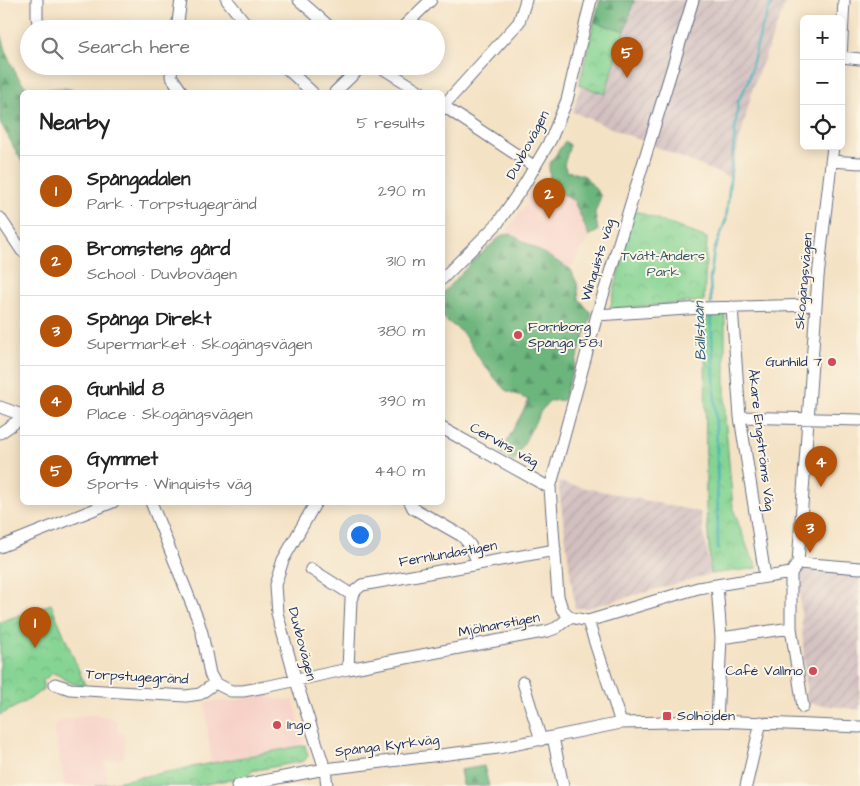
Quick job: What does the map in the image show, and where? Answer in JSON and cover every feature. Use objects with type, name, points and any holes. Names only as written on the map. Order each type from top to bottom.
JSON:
[{"type":"street","points":[[37,0],[37,20]]},
{"type":"street","points":[[178,20],[181,0]]},
{"type":"street","points":[[227,0],[243,20]]},
{"type":"street","points":[[299,0],[322,20]]},
{"type":"street","points":[[410,20],[431,0]]},
{"type":"street","points":[[445,104],[519,22],[526,0]]},
{"type":"street","name":"Duvbovägen","points":[[445,276],[497,224],[535,167],[551,139],[567,100],[591,0]]},
{"type":"street","name":"Winquists väg","points":[[570,617],[562,609],[558,596],[550,488],[597,315],[693,0]]},
{"type":"street","points":[[843,15],[844,0]]},
{"type":"street","points":[[845,57],[860,59]]},
{"type":"street","points":[[171,75],[181,90]]},
{"type":"street","points":[[294,75],[310,90]]},
{"type":"street","points":[[337,90],[353,75]]},
{"type":"street","points":[[394,75],[419,90]]},
{"type":"street","points":[[445,107],[535,167]]},
{"type":"street","name":"Skogängsvägen","points":[[791,573],[798,562],[816,304],[833,150]]},
{"type":"street","points":[[832,161],[860,163]]},
{"type":"street","points":[[0,218],[19,237]]},
{"type":"street","points":[[597,315],[702,308],[816,304]]},
{"type":"street","name":"Åkare Engströms Väg","points":[[732,307],[740,417],[766,576]]},
{"type":"street","points":[[0,407],[20,416]]},
{"type":"street","points":[[740,417],[860,420]]},
{"type":"street","points":[[0,433],[20,418]]},
{"type":"street","name":"Cervins väg","points":[[445,430],[550,488]]},
{"type":"street","points":[[0,547],[105,505]]},
{"type":"street","points":[[152,505],[198,620],[210,674],[215,683]]},
{"type":"street","name":"Duvbovägen","points":[[314,505],[283,560],[275,585],[277,613],[296,681],[325,769],[327,786]]},
{"type":"street","points":[[412,505],[413,508],[462,536],[470,545],[478,563]]},
{"type":"street","name":"Fernlundastigen","points":[[352,595],[362,585],[554,550]]},
{"type":"street","points":[[798,562],[860,568]]},
{"type":"street","points":[[311,569],[352,595],[349,617],[348,669]]},
{"type":"street","points":[[570,617],[588,621],[698,588],[791,573],[791,628],[803,707]]},
{"type":"street","points":[[717,721],[721,638],[718,585]]},
{"type":"street","name":"Mjölnarstigen","points":[[215,683],[231,691],[243,691],[548,631],[556,628],[570,617]]},
{"type":"street","points":[[588,621],[621,723]]},
{"type":"street","points":[[721,638],[791,628]]},
{"type":"street","points":[[523,682],[541,740]]},
{"type":"street","name":"Torpstugegränd","points":[[54,684],[70,689],[186,696],[200,694],[215,683]]},
{"type":"street","name":"Spånga Kyrkväg","points":[[238,786],[325,769],[498,748],[621,723],[717,721],[860,727]]},
{"type":"street","points":[[746,786],[761,722]]},
{"type":"street","points":[[553,737],[563,786]]},
{"type":"shaded area","points":[[604,0],[787,0],[754,84],[730,178],[573,112]]},
{"type":"shaded area","points":[[539,180],[574,201],[589,236],[570,269],[511,234],[508,229],[528,202],[526,199]]},
{"type":"shaded area","points":[[558,482],[700,512],[711,574],[588,608],[575,608]]},
{"type":"shaded area","points":[[798,568],[860,572],[860,710],[807,703]]},
{"type":"shaded area","points":[[261,695],[275,699],[294,700],[304,740],[297,747],[211,764],[205,702],[232,701]]},
{"type":"shaded area","points":[[94,715],[118,721],[119,733],[125,734],[124,758],[105,762],[107,784],[65,786],[54,729],[55,725],[72,718]]},
{"type":"green space","points":[[600,0],[634,0],[625,31],[594,22]]},
{"type":"green space","points":[[594,22],[625,31],[605,94],[579,85]]},
{"type":"green space","points":[[0,29],[15,72],[30,90],[20,90],[20,158],[0,122]]},
{"type":"green space","points":[[66,88],[72,90],[43,90],[49,89]]},
{"type":"green space","points":[[565,141],[570,145],[564,165],[567,171],[585,176],[601,196],[595,213],[598,231],[589,236],[574,201],[550,187],[549,165]]},
{"type":"green space","name":"Tvätt-Anders Park","points":[[633,210],[707,238],[704,301],[610,309]]},
{"type":"green space","points":[[511,234],[570,269],[577,283],[579,299],[592,314],[563,400],[550,401],[541,411],[514,462],[500,454],[529,400],[505,390],[483,364],[462,332],[445,319],[445,291],[472,262],[502,235]]},
{"type":"green space","points":[[725,314],[725,417],[733,508],[749,552],[758,568],[711,574],[706,508],[705,317]]},
{"type":"green space","points":[[51,604],[85,685],[72,683],[53,673],[43,680],[43,689],[30,699],[0,715],[0,622]]},
{"type":"green space","points":[[305,745],[308,756],[304,761],[251,771],[251,773],[243,777],[196,786],[95,786]]},
{"type":"green space","points":[[484,766],[489,786],[463,786],[460,770]]},
{"type":"waterway","name":"Bällstaån","points":[[711,304],[710,279],[714,251],[726,220],[738,101],[748,82],[761,30],[773,0]]},
{"type":"waterway","name":"Bällstaån","points":[[711,312],[717,449],[718,550]]},
{"type":"place","name":"Gymmet","points":[[627,78]]},
{"type":"place","name":"Bromstens gård","points":[[549,219]]},
{"type":"place","name":"Fornborg Spånga 58:1","points":[[518,335]]},
{"type":"place","name":"Gunhild 7","points":[[832,362]]},
{"type":"place","name":"Gunhild 8","points":[[821,487]]},
{"type":"place","name":"Spånga Direkt","points":[[810,553]]},
{"type":"place","name":"Spångadalen","points":[[35,648]]},
{"type":"place","name":"Café Vallmo","points":[[813,671]]},
{"type":"place","name":"Solhöjden","points":[[667,716]]},
{"type":"place","name":"Ingo","points":[[277,725]]}]
